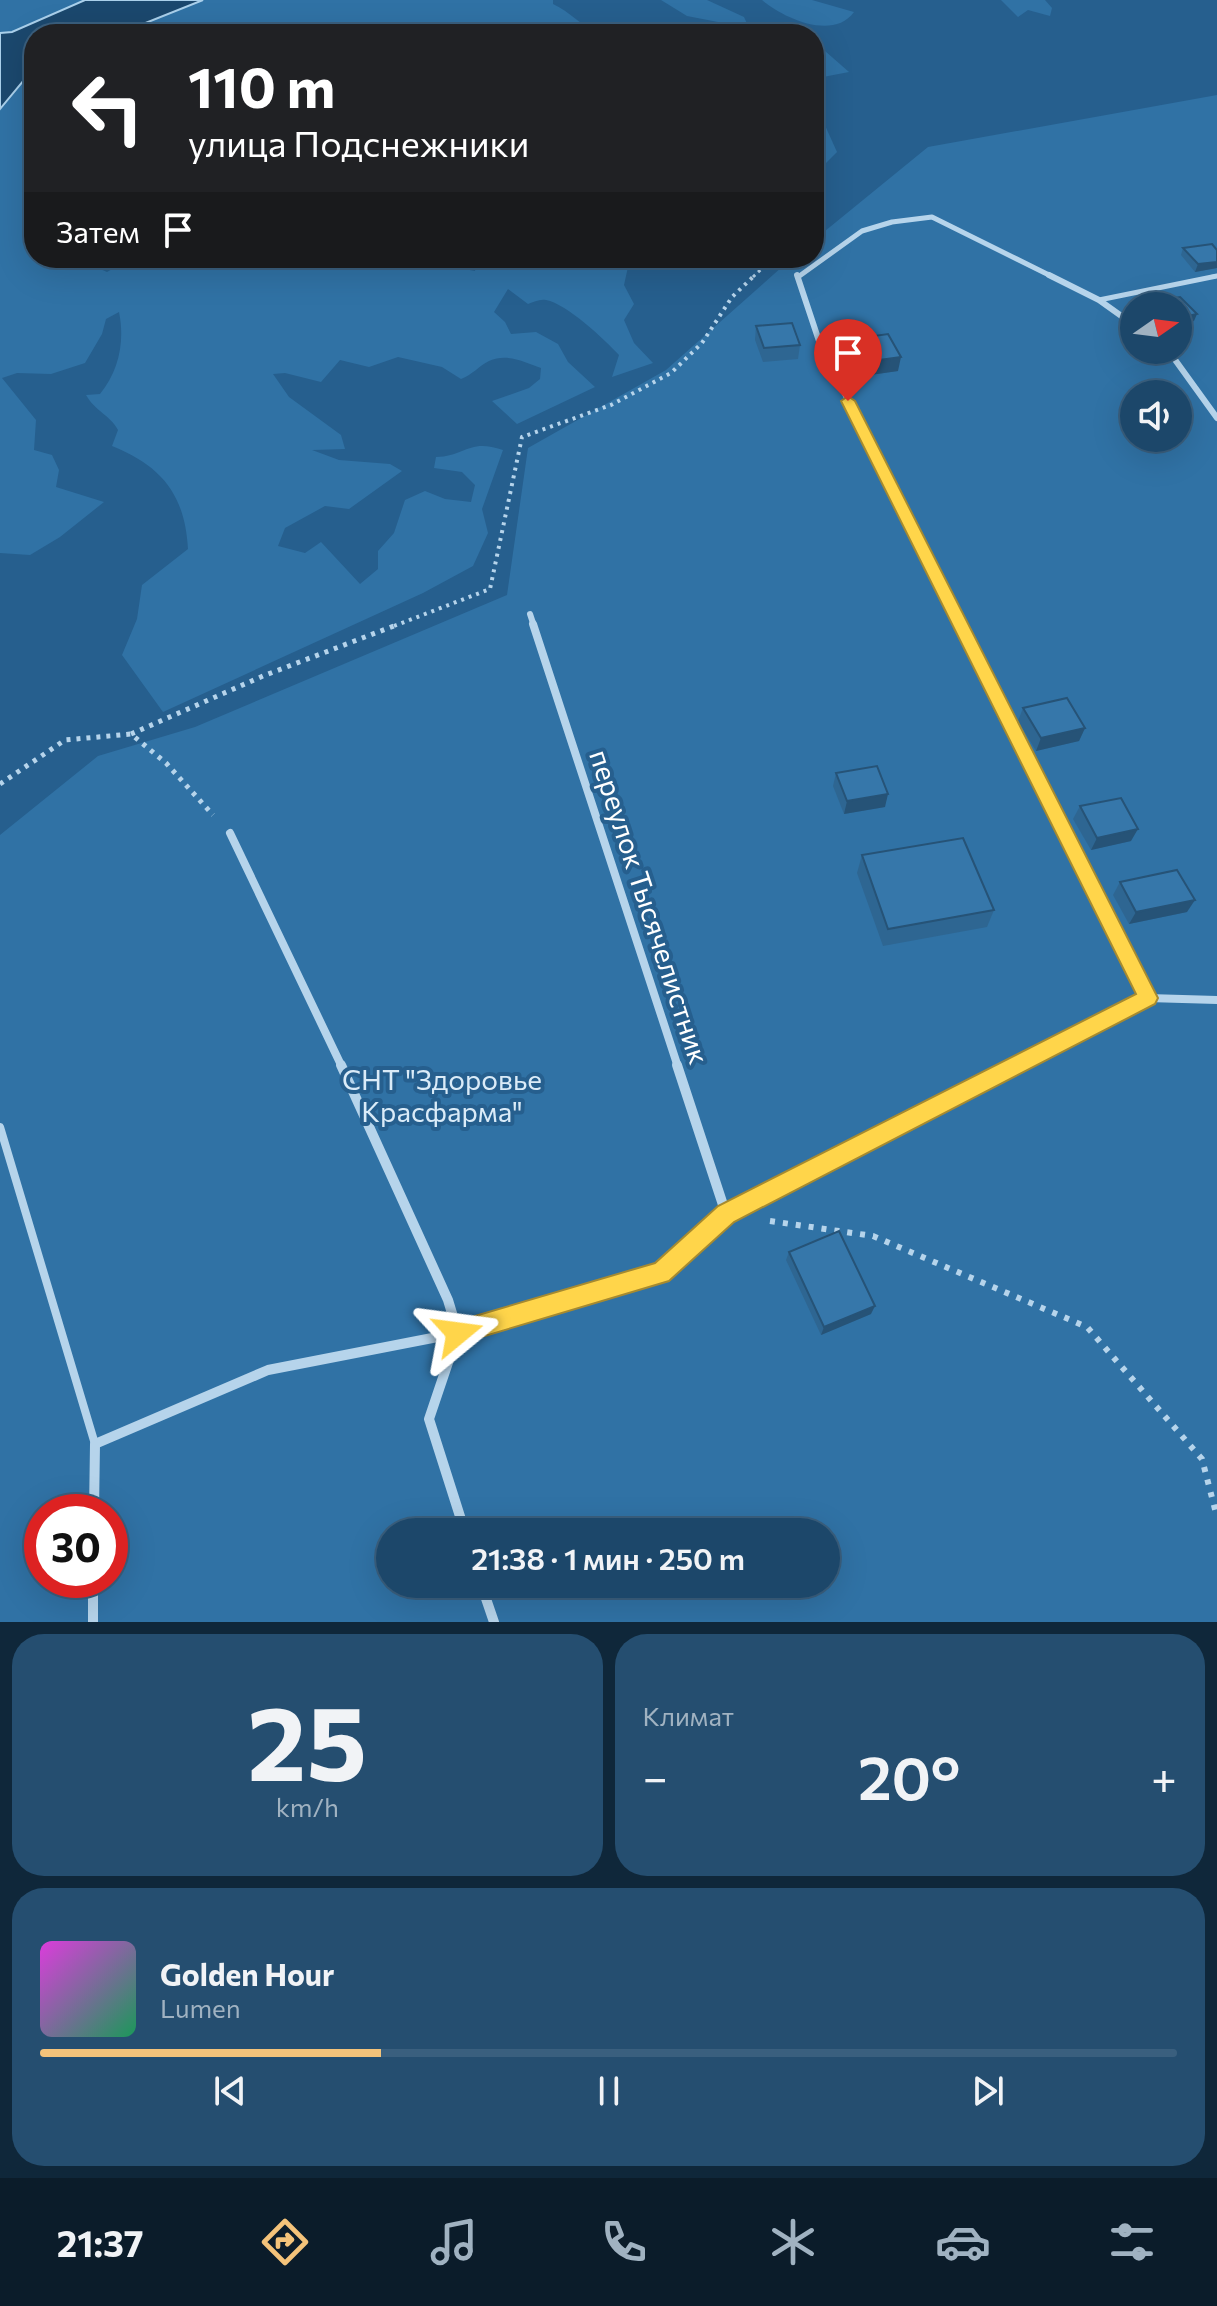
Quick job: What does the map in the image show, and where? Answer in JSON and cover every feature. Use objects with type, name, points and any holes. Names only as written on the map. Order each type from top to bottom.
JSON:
[{"type":"street","points":[[824,257],[862,231],[892,222],[932,217],[1099,300],[1120,315]]},
{"type":"street","points":[[807,268],[797,275],[820,344],[1148,998]]},
{"type":"street","points":[[1178,364],[1217,418]]},
{"type":"street","name":"переулок Тысячелистник","points":[[530,614],[726,1214]]},
{"type":"street","points":[[230,833],[358,1101],[448,1300],[458,1333],[429,1419],[461,1518]]},
{"type":"street","points":[[94,1494],[95,1444],[268,1370],[458,1333],[661,1273],[726,1214],[1148,998],[1217,1000]]},
{"type":"street","points":[[93,1598],[93,1622]]},
{"type":"street","points":[[486,1598],[494,1622]]},
{"type":"lane","points":[[1099,300],[1217,276]]},
{"type":"lane","points":[[0,1127],[95,1444]]},
{"type":"path","points":[[0,784],[65,740],[131,734],[263,676],[490,589],[522,437],[611,405],[671,373],[702,343],[732,297],[762,268]]},
{"type":"path","points":[[131,734],[166,763],[230,833]]},
{"type":"path","points":[[726,1214],[873,1236],[1087,1327],[1202,1459],[1217,1517]]},
{"type":"green space","points":[[0,0],[85,0],[24,24],[12,32],[0,33]]},
{"type":"green space","points":[[203,0],[553,0],[553,4],[582,24],[143,24]]},
{"type":"green space","points":[[661,0],[707,0],[744,17],[747,24],[728,24],[687,16]]},
{"type":"green space","points":[[762,0],[812,0],[854,12],[845,21],[824,26],[808,24]]},
{"type":"green space","points":[[1001,0],[1045,0],[1052,8],[1050,16],[1028,10],[1018,17]]},
{"type":"green space","points":[[824,51],[825,51],[849,72],[824,77]]},
{"type":"green space","points":[[24,80],[24,268],[98,268],[107,272],[114,268],[459,268],[475,271],[475,268],[628,268],[624,285],[634,304],[624,320],[634,343],[653,363],[612,377],[619,355],[585,323],[555,303],[543,300],[528,304],[508,289],[494,312],[505,322],[511,334],[536,332],[558,344],[568,362],[595,387],[517,424],[492,401],[529,388],[540,379],[541,368],[515,359],[489,361],[461,379],[442,367],[398,357],[369,367],[340,360],[321,382],[285,373],[273,374],[289,397],[341,435],[345,449],[312,450],[339,460],[390,464],[402,471],[349,509],[325,506],[285,528],[278,546],[305,553],[321,542],[360,584],[378,569],[378,551],[394,533],[405,500],[425,491],[445,499],[471,502],[475,485],[462,472],[434,468],[436,457],[482,446],[503,450],[482,509],[488,533],[473,566],[423,593],[163,712],[122,655],[137,619],[142,585],[188,549],[186,530],[176,498],[168,485],[145,463],[112,446],[118,430],[86,395],[100,394],[116,366],[121,345],[119,312],[106,319],[102,334],[85,363],[51,374],[17,373],[2,378],[36,420],[34,450],[52,455],[59,470],[56,487],[104,502],[60,537],[30,555],[0,553],[0,109]]},
{"type":"green space","name":"СНТ \"Здоровье Красфарма\"","points":[[1217,95],[1217,1622],[0,1622],[0,835],[98,756],[195,727],[507,595],[528,448],[666,370],[781,268],[824,268],[824,232],[928,147]]},
{"type":"green space","points":[[824,123],[837,152],[824,165]]},
{"type":"shaded area","points":[[85,0],[203,0],[143,24],[30,24]]},
{"type":"shaded area","points":[[24,27],[24,80],[0,109],[0,33]]},
{"type":"building","points":[[1212,244],[1217,250],[1217,262],[1198,264],[1183,248]]},
{"type":"building","points":[[792,323],[800,345],[764,348],[756,326]]},
{"type":"building","points":[[888,334],[901,357],[865,362],[853,339]]},
{"type":"building","points":[[1067,698],[1085,728],[1041,738],[1023,708]]},
{"type":"building","points":[[877,766],[888,794],[847,801],[836,773]]},
{"type":"building","points":[[1121,798],[1138,829],[1097,838],[1080,806]]},
{"type":"building","points":[[963,838],[994,910],[888,929],[862,855]]},
{"type":"building","points":[[1177,870],[1195,900],[1136,912],[1120,882]]},
{"type":"building","points":[[839,1231],[875,1306],[824,1327],[789,1252]]},
{"type":"route","points":[[458,1333],[661,1273],[726,1214],[1148,998],[848,401]]}]
